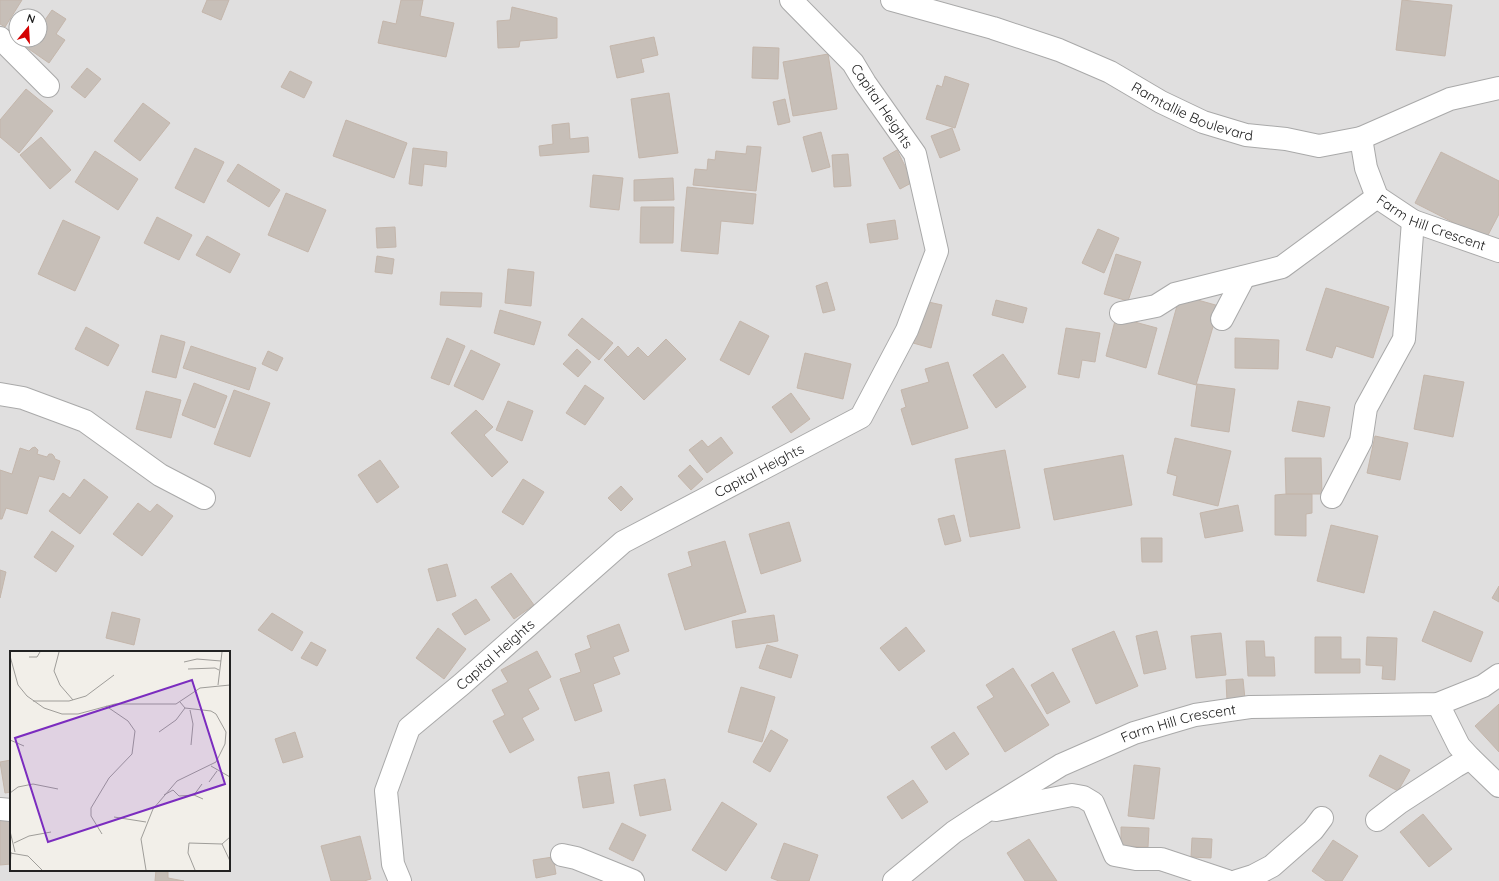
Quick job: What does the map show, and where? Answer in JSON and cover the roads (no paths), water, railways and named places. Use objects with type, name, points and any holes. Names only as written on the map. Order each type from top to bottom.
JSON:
[{"type":"street","name":"Capital Heights","points":[[400,881],[393,864],[386,791],[409,728],[462,684],[623,542],[861,417],[907,330],[937,251],[915,154],[865,83],[853,62],[791,0]]},
{"type":"street","name":"Ramtallie Boulevard","points":[[892,0],[993,28],[1059,50],[1110,72],[1161,102],[1203,122],[1246,135],[1319,146],[1360,138],[1450,99],[1499,88]]},
{"type":"street","points":[[0,38],[48,86]]},
{"type":"street","name":"Farm Hill Crescent","points":[[1360,138],[1366,168],[1377,197],[1413,220],[1499,251]]},
{"type":"street","points":[[1121,313],[1156,306],[1174,294],[1282,267],[1377,197]]},
{"type":"street","points":[[1332,497],[1361,441],[1366,408],[1404,339],[1413,220]]},
{"type":"street","points":[[1222,319],[1244,276]]},
{"type":"street","points":[[0,394],[23,398],[85,421],[160,475],[204,498]]},
{"type":"street","name":"Farm Hill Crescent","points":[[894,881],[954,832],[983,813],[1061,765],[1134,733],[1195,715],[1250,707],[1438,704],[1483,686],[1499,675]]},
{"type":"street","points":[[1438,704],[1459,746],[1499,786]]},
{"type":"street","points":[[1377,820],[1470,758]]},
{"type":"street","points":[[983,813],[1072,795],[1083,797],[1093,803],[1115,855],[1136,859],[1161,859],[1227,881]]},
{"type":"street","points":[[0,809],[10,810]]},
{"type":"street","points":[[1237,881],[1253,876],[1272,866],[1313,830],[1322,818]]},
{"type":"street","points":[[562,855],[576,858],[633,881]]}]
